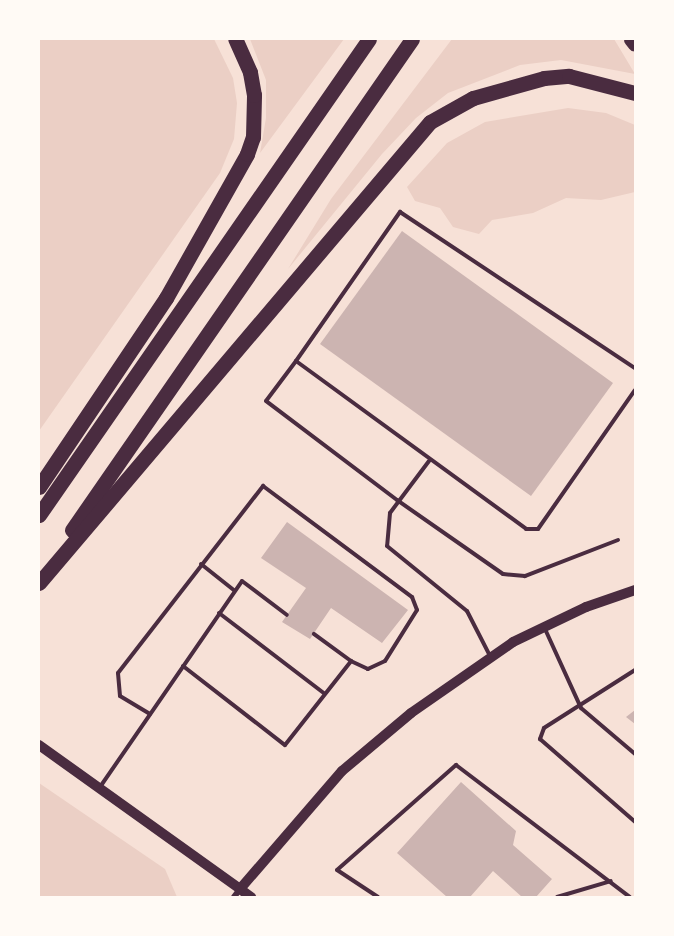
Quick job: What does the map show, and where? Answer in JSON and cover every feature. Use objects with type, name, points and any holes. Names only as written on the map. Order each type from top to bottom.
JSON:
[{"type":"highway","points":[[39,487],[166,298],[247,154],[253,137],[254,95],[250,72],[235,39]]},
{"type":"highway","points":[[39,515],[369,39]]},
{"type":"highway","points":[[39,577],[412,39]]},
{"type":"highway","points":[[631,39],[635,44]]},
{"type":"highway","points":[[39,583],[430,122],[473,98],[544,78],[569,76],[635,93]]},
{"type":"main road","points":[[237,893],[342,771],[411,713],[490,656],[543,626],[635,590]]},
{"type":"main road","points":[[39,745],[237,893],[251,897]]},
{"type":"lane","points":[[618,540],[525,576],[503,574],[397,500],[266,401],[400,212],[635,368]]},
{"type":"lane","points":[[296,361],[429,461],[526,529],[538,529],[635,390]]},
{"type":"lane","points":[[429,461],[397,500],[390,513],[387,546],[467,611],[490,656]]},
{"type":"lane","points":[[150,714],[120,696],[118,674],[263,486],[412,597],[417,610],[385,661],[368,669],[351,661],[314,634]]},
{"type":"lane","points":[[201,564],[235,591]]},
{"type":"lane","points":[[99,788],[242,581],[287,615]]},
{"type":"lane","points":[[219,613],[325,694]]},
{"type":"lane","points":[[543,626],[581,708],[635,754]]},
{"type":"lane","points":[[183,666],[285,745],[351,661]]},
{"type":"lane","points":[[635,670],[581,708],[544,728],[540,739],[635,822]]},
{"type":"lane","points":[[378,897],[337,870],[456,765],[612,881],[630,897]]},
{"type":"lane","points":[[557,897],[612,881]]},
{"type":"shaded area","points":[[39,39],[214,39],[233,78],[237,103],[234,139],[220,173],[39,431]]},
{"type":"shaded area","points":[[250,39],[344,39],[260,153],[266,118],[266,80]]},
{"type":"shaded area","points":[[452,39],[614,39],[635,74],[561,60],[520,65],[448,93],[416,118],[382,154],[288,269],[331,199]]},
{"type":"shaded area","points":[[568,108],[606,113],[635,125],[635,192],[601,200],[566,198],[533,213],[492,220],[479,234],[453,227],[440,208],[415,201],[407,187],[447,143],[485,122]]},
{"type":"shaded area","points":[[39,783],[165,869],[177,897],[39,897]]},
{"type":"building","points":[[402,231],[613,383],[531,496],[320,344]]},
{"type":"building","points":[[287,522],[408,610],[382,643],[331,608],[310,639],[282,622],[306,588],[261,558]]},
{"type":"building","points":[[635,710],[635,724],[626,717]]},
{"type":"building","points":[[461,782],[516,831],[513,845],[552,879],[536,897],[522,897],[493,871],[470,897],[447,897],[397,853]]}]
